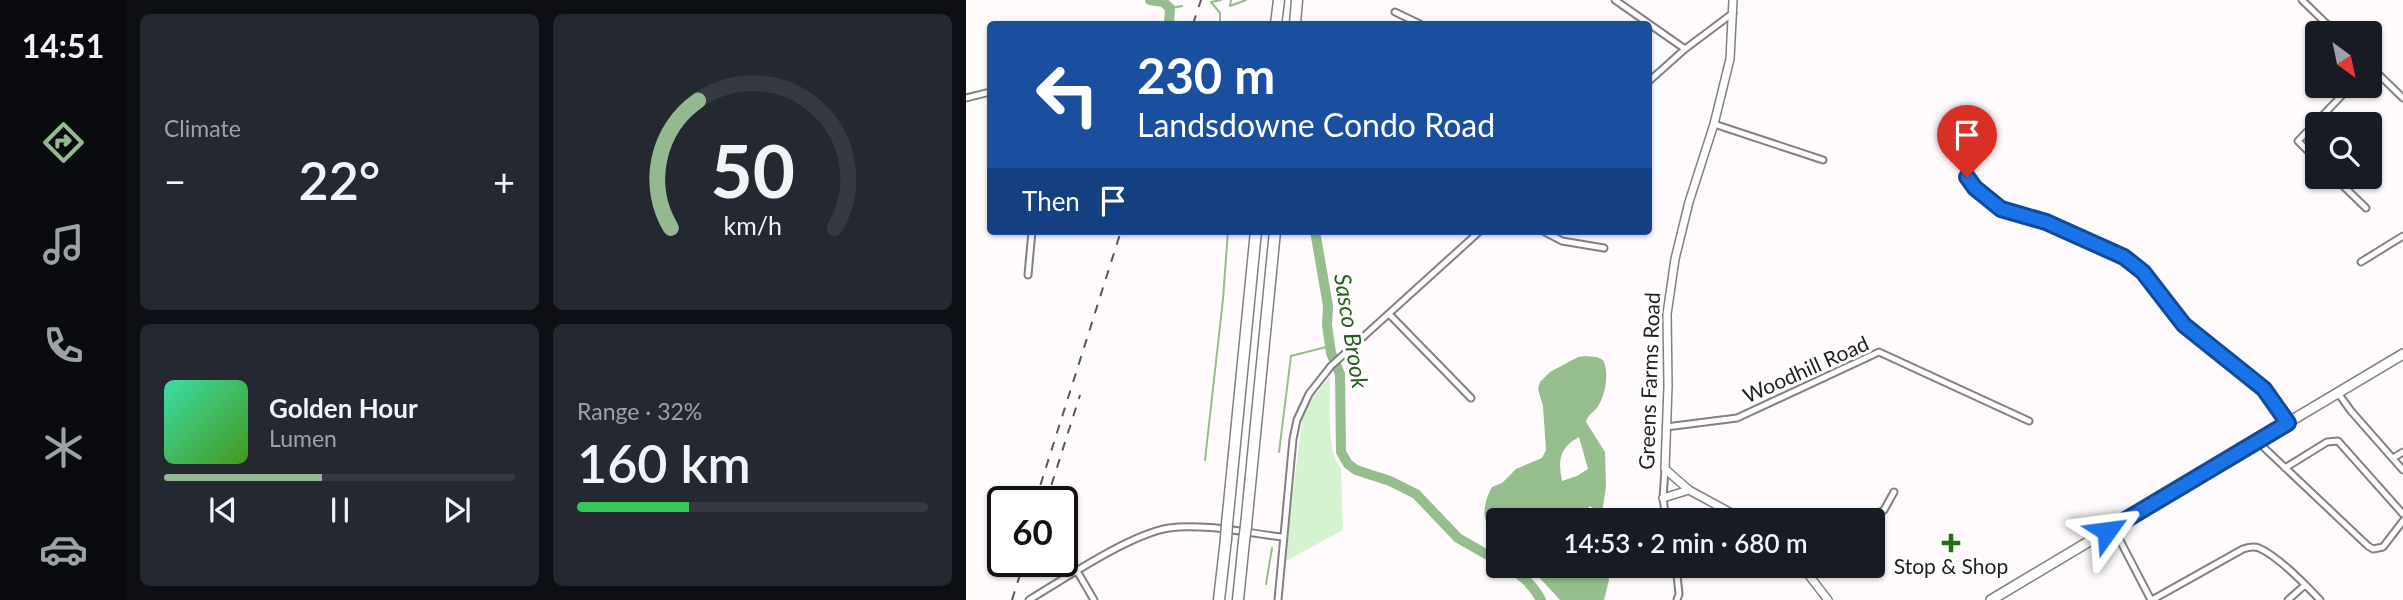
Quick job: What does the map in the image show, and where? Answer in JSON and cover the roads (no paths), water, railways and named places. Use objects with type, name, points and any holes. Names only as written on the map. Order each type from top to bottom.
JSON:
[{"type":"highway","points":[[1276,21],[1279,0]]},
{"type":"highway","points":[[1295,21],[1297,0]]},
{"type":"highway","points":[[1219,600],[1256,235]]},
{"type":"highway","points":[[1239,600],[1275,235]]},
{"type":"main road","points":[[1992,600],[2403,354]]},
{"type":"street","points":[[1615,0],[1645,21]]},
{"type":"street","name":"Greens Farms Road","points":[[1664,508],[1667,314],[1675,259],[1689,202],[1714,124],[1730,59],[1733,0]]},
{"type":"street","points":[[2302,0],[2324,21]]},
{"type":"street","points":[[1395,12],[1414,21]]},
{"type":"street","points":[[1652,78],[1685,49],[1733,13]]},
{"type":"street","points":[[1652,26],[1685,49]]},
{"type":"street","points":[[2382,78],[2403,98]]},
{"type":"street","points":[[966,98],[987,93]]},
{"type":"street","points":[[2326,112],[2339,98]]},
{"type":"street","points":[[1714,124],[1823,160]]},
{"type":"street","points":[[2305,134],[2298,141],[2305,148]]},
{"type":"street","points":[[1967,177],[1975,188],[2001,209],[2046,222],[2124,257],[2143,272],[2184,325],[2264,389],[2288,423]]},
{"type":"street","points":[[2346,189],[2366,208]]},
{"type":"street","points":[[1028,275],[1032,235]]},
{"type":"street","points":[[1278,600],[1293,439],[1297,420],[1309,394],[1331,366],[1476,235]]},
{"type":"street","points":[[1551,235],[1562,241],[1605,248]]},
{"type":"street","points":[[2361,261],[2403,236]]},
{"type":"street","points":[[1390,314],[1471,398]]},
{"type":"street","name":"Woodhill Road","points":[[1666,427],[1737,418],[1879,352],[2029,421]]},
{"type":"street","points":[[2339,393],[2351,411],[2403,470]]},
{"type":"street","points":[[2257,441],[2368,546],[2383,547],[2403,521]]},
{"type":"street","points":[[2285,468],[2327,442],[2338,441],[2403,514]]},
{"type":"street","points":[[2393,458],[2403,452]]},
{"type":"street","points":[[1665,469],[1689,490],[1722,508]]},
{"type":"street","points":[[1663,498],[1689,490]]},
{"type":"street","points":[[1885,508],[1894,492]]},
{"type":"street","points":[[2113,527],[2151,600],[2251,547],[2264,551],[2320,600]]},
{"type":"street","points":[[1078,570],[1137,539],[1168,528],[1210,528],[1282,537]]},
{"type":"street","points":[[1078,573],[1094,600]]},
{"type":"street","points":[[1028,600],[1067,577]]},
{"type":"street","points":[[1677,578],[1677,600]]},
{"type":"street","points":[[1812,578],[1828,600]]},
{"type":"street","points":[[2288,600],[2305,585]]},
{"type":"waterway","name":"Sasco Brook","points":[[1150,0],[1163,2],[1170,8],[1169,21]]},
{"type":"waterway","points":[[1220,21],[1220,13],[1211,2],[1221,0]]},
{"type":"waterway","points":[[1231,0],[1230,6],[1246,0]]},
{"type":"waterway","points":[[1170,8],[1182,6]]},
{"type":"waterway","points":[[1205,460],[1228,235]]},
{"type":"waterway","name":"Sasco Brook","points":[[1316,235],[1328,306],[1327,325],[1331,353],[1340,374],[1341,452],[1348,464],[1356,470],[1390,481],[1416,494],[1458,538],[1486,554]]},
{"type":"waterway","points":[[1279,452],[1291,356],[1330,346]]},
{"type":"waterway","points":[[1266,584],[1272,548]]},
{"type":"waterway","name":"Sasco Brook","points":[[1523,578],[1541,600]]},
{"type":"railway","points":[[1194,21],[1201,0]]},
{"type":"railway","points":[[1040,486],[1120,235]]},
{"type":"railway","points":[[1051,486],[1080,395]]},
{"type":"railway","points":[[1012,600],[1019,577]]},
{"type":"place","name":"Stop & Shop","points":[[1951,543]]}]
